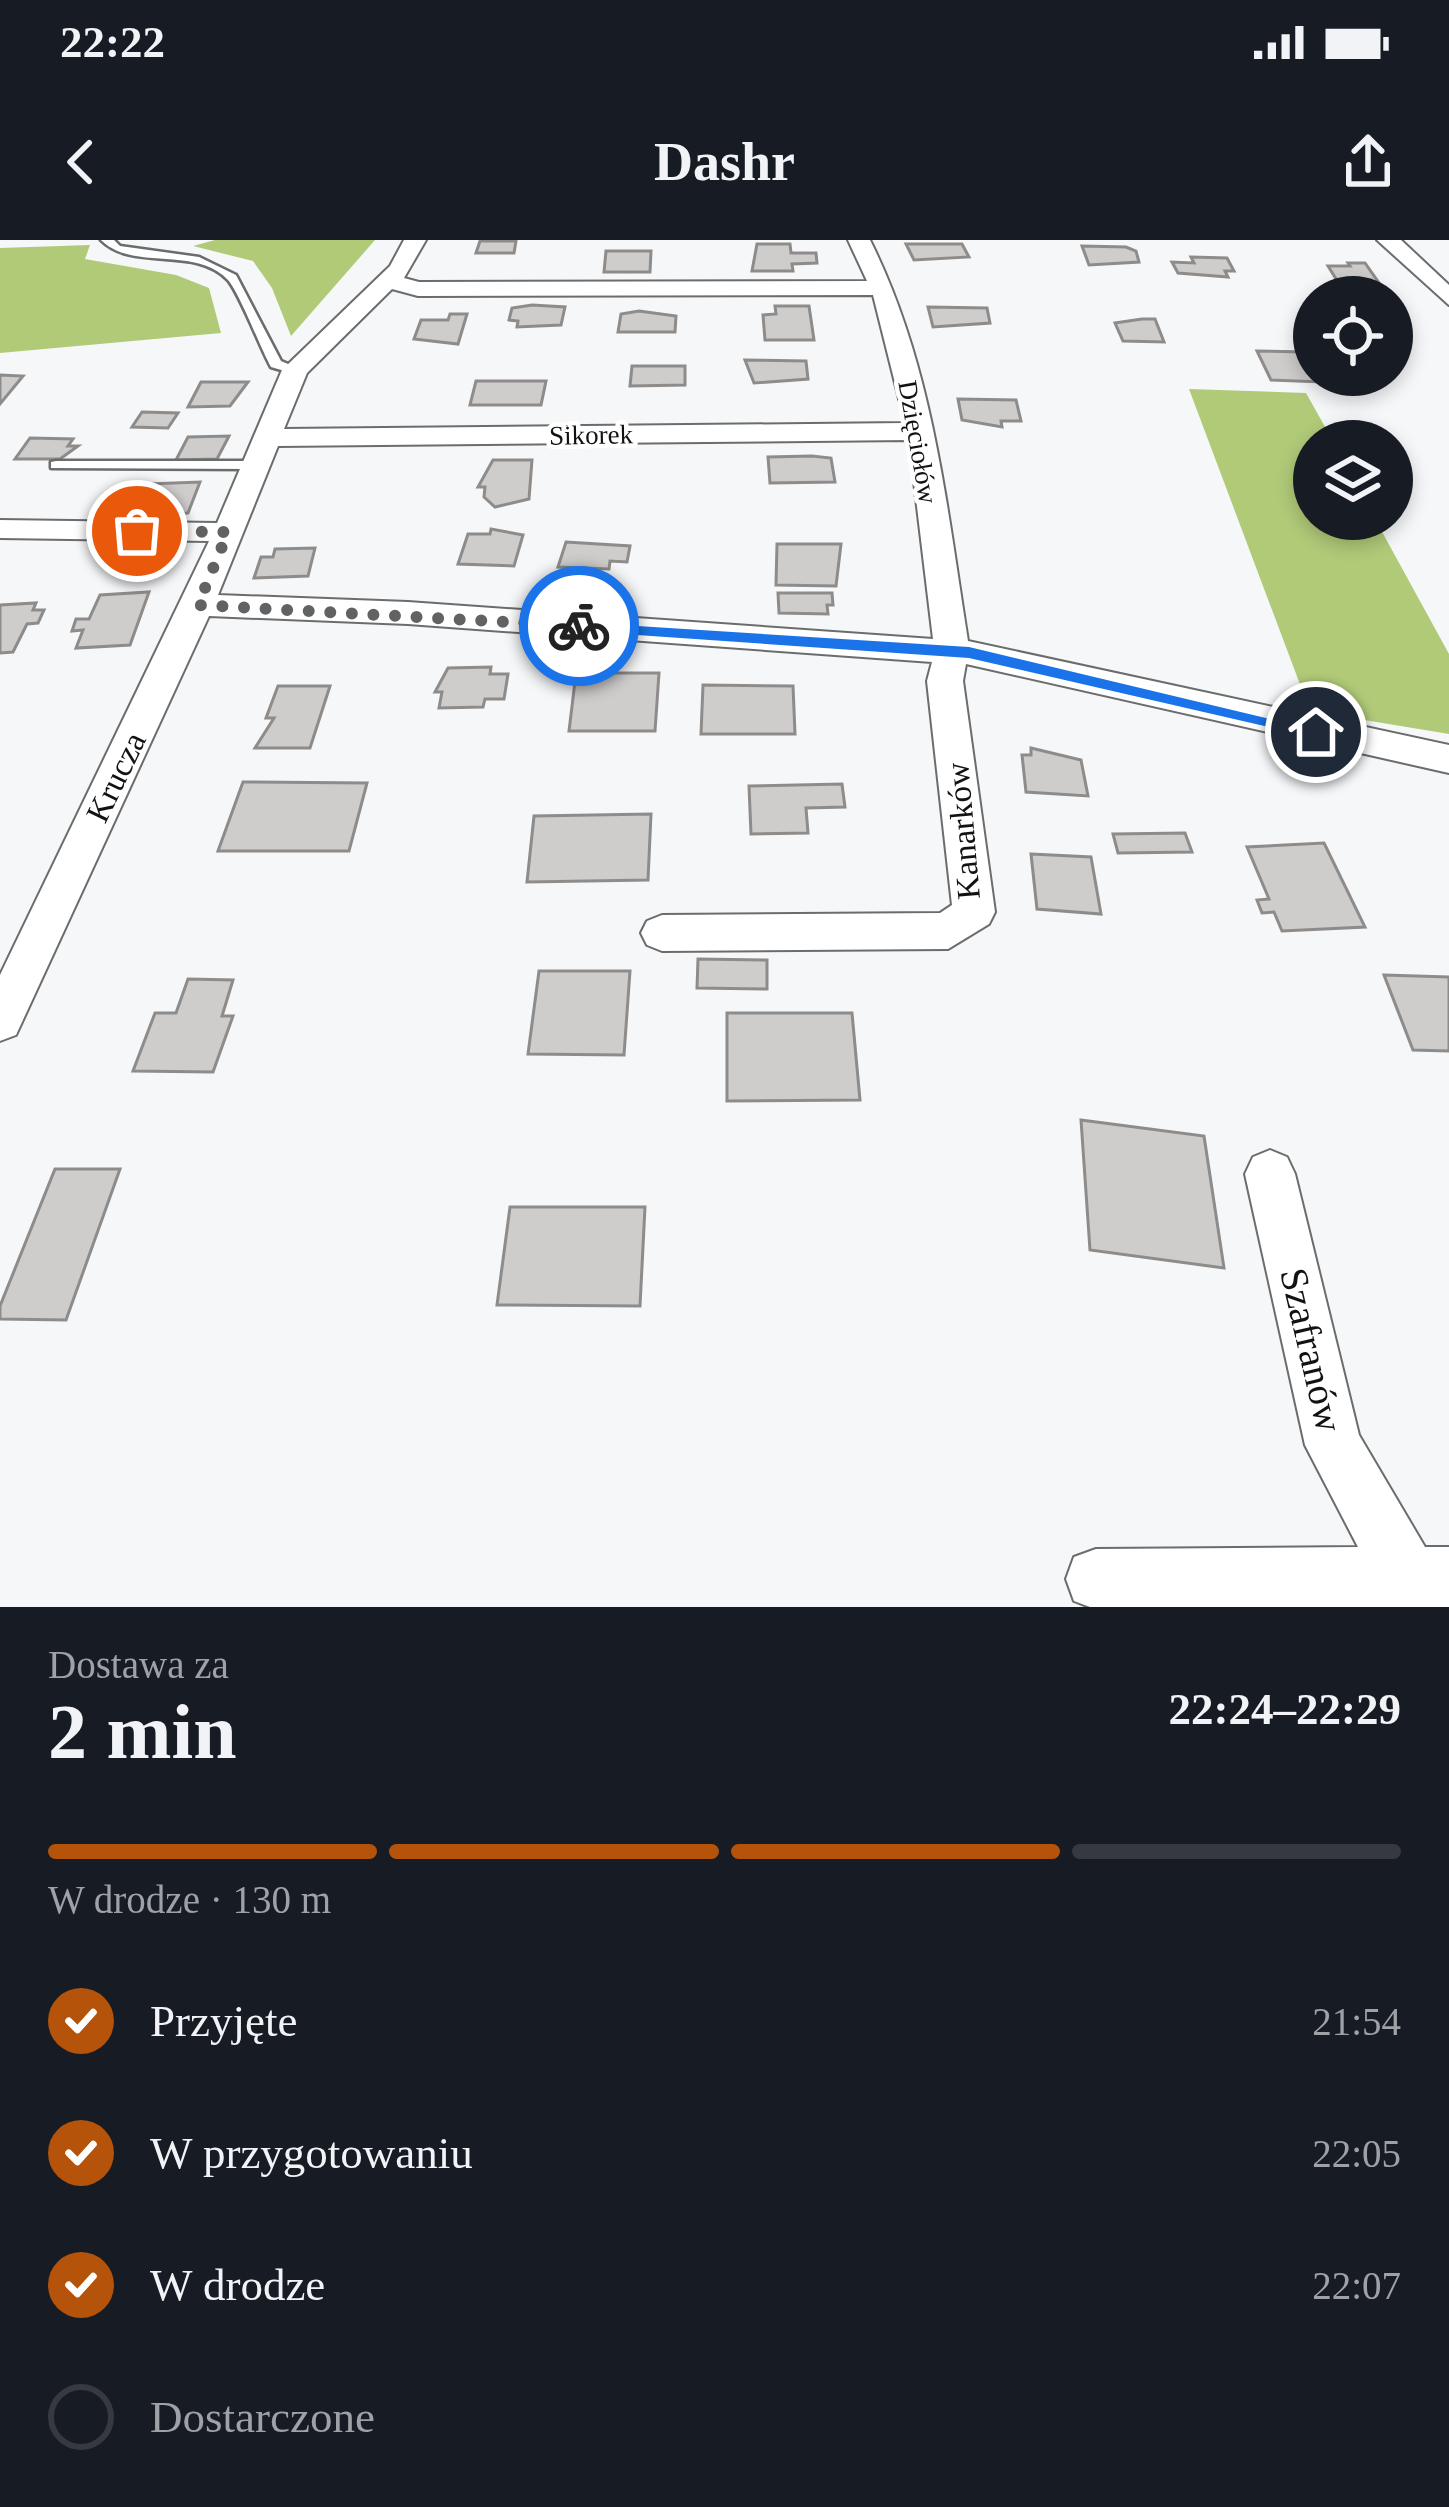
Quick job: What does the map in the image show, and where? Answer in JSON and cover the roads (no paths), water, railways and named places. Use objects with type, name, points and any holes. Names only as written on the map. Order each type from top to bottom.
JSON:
[{"type":"street","name":"Krucza","points":[[0,1021],[198,605],[295,370],[389,281],[415,240]]},
{"type":"street","name":"Dzięciołów","points":[[859,240],[882,288],[913,395],[952,651]]},
{"type":"street","points":[[1369,240],[1388,240],[1449,298]]},
{"type":"street","points":[[389,281],[418,289],[882,288]]},
{"type":"street","name":"Sikorek","points":[[260,452],[917,431]]},
{"type":"street","points":[[0,529],[228,532]]},
{"type":"street","points":[[198,605],[408,613],[952,651],[1449,759]]},
{"type":"street","name":"Kanarków","points":[[662,933],[948,931],[974,912],[945,681],[952,651]]},
{"type":"street","name":"Szafranów","points":[[1270,1174],[1333,1445],[1430,1578]]},
{"type":"street","name":"Szafranów","points":[[1096,1580],[1430,1578]]},
{"type":"lane","points":[[107,240],[117,249],[219,268],[238,284],[276,364],[295,370]]},
{"type":"lane","points":[[56,465],[260,452]]}]
